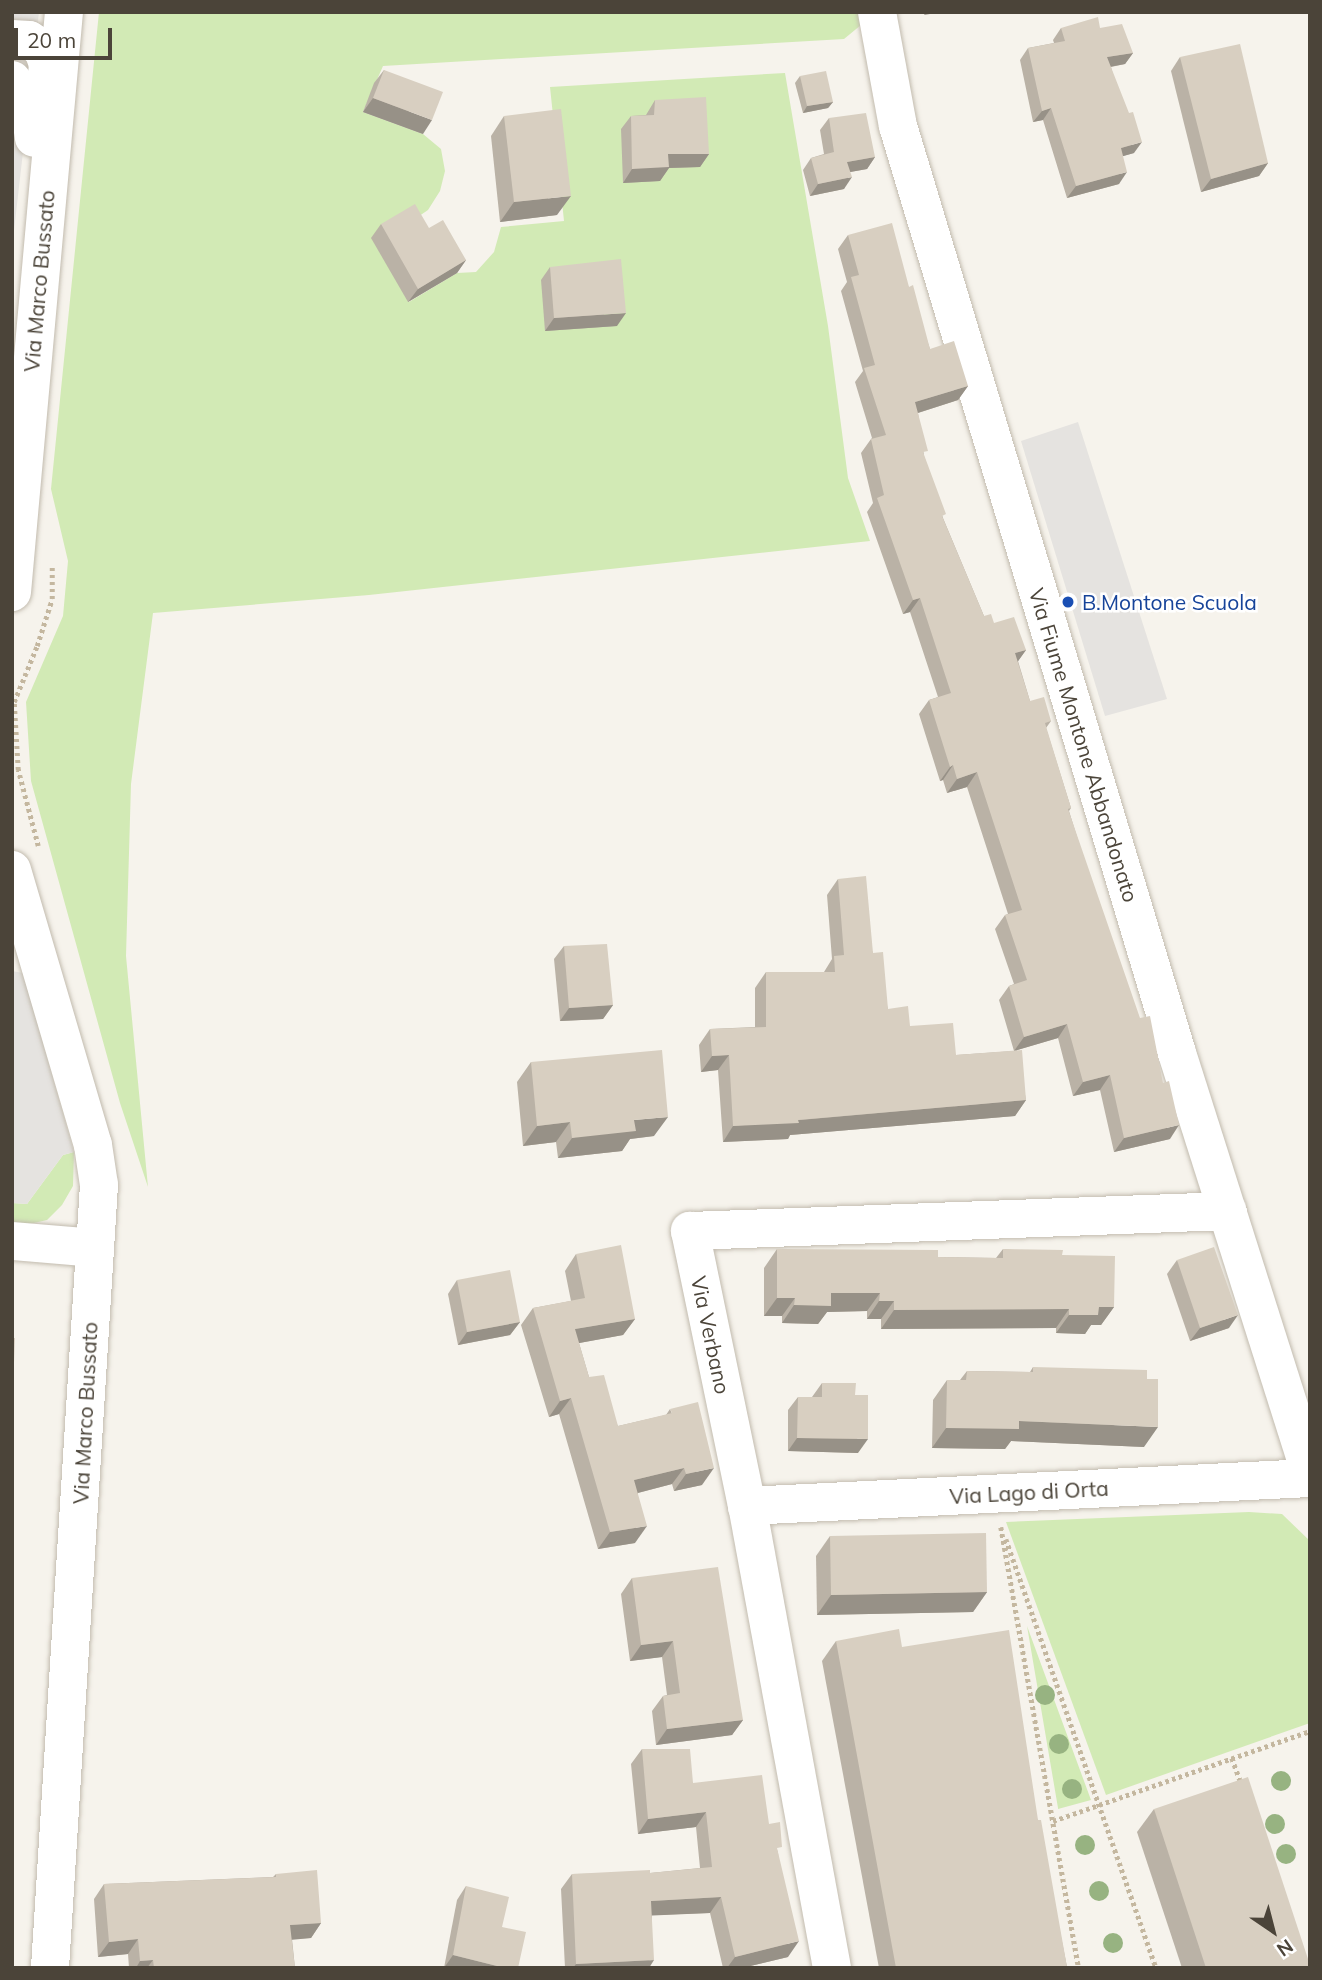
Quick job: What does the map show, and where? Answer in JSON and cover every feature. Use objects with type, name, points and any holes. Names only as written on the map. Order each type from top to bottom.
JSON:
[{"type":"street","points":[[12,17],[17,12]]},
{"type":"street","name":"Via Marco Bussato","points":[[12,592],[24,320],[64,12]]},
{"type":"street","name":"Via Fiume Montone Abbandonato","points":[[877,12],[902,139],[1177,1053],[1310,1476]]},
{"type":"street","points":[[24,320],[48,64],[34,33]]},
{"type":"street","points":[[24,320],[34,138],[34,33]]},
{"type":"street","points":[[12,80],[29,103],[34,138]]},
{"type":"street","name":"Via Marco Bussato","points":[[25,859],[18,912],[93,1145],[99,1185],[50,1968]]},
{"type":"street","name":"Via Verbano","points":[[832,1968],[747,1506],[690,1231],[1228,1211]]},
{"type":"street","points":[[12,1241],[95,1248]]},
{"type":"street","name":"Via Lago di Orta","points":[[747,1506],[1000,1510],[1310,1476]]},
{"type":"path","points":[[25,859],[14,702],[37,646],[51,599],[50,556]]},
{"type":"path","points":[[1000,1510],[1156,1968]]},
{"type":"path","points":[[1000,1510],[1079,1968]]},
{"type":"path","points":[[1053,1821],[1309,1734]]},
{"type":"path","points":[[1232,1758],[1243,1790]]},
{"type":"green space","points":[[99,12],[859,12],[861,25],[844,39],[383,66],[363,112],[423,134],[441,149],[445,171],[440,191],[428,210],[409,223],[409,302],[457,273],[476,272],[494,252],[501,227],[564,221],[550,87],[785,73],[828,326],[848,478],[870,541],[369,595],[153,613],[131,784],[126,956],[148,1187],[120,1103],[31,781],[26,702],[63,616],[68,561],[51,489]]},
{"type":"green space","points":[[74,1152],[73,1186],[62,1205],[47,1220],[12,1228],[12,1203],[27,1204],[63,1155]]},
{"type":"green space","points":[[1249,1512],[1282,1514],[1310,1541],[1310,1723],[1106,1795],[1006,1522]]},
{"type":"green space","points":[[1027,1626],[1091,1800],[1058,1809],[1058,1808]]},
{"type":"shaded area","points":[[12,12],[39,12],[12,248]]},
{"type":"shaded area","points":[[1078,422],[1167,699],[1105,716],[1021,441]]},
{"type":"shaded area","points":[[12,971],[23,973],[74,1152],[63,1155],[27,1204],[12,1203]]},
{"type":"building","points":[[1098,17],[1100,28],[1122,24],[1133,53],[1107,57],[1129,113],[1133,112],[1142,142],[1121,148],[1127,172],[1076,186],[1051,108],[1042,111],[1028,48],[1065,41],[1061,28]]},
{"type":"building","points":[[1240,44],[1268,163],[1211,179],[1180,57]]},
{"type":"building","points":[[384,70],[443,92],[432,120],[373,98]]},
{"type":"building","points":[[826,71],[833,102],[807,106],[800,76]]},
{"type":"building","points":[[706,97],[709,154],[668,154],[669,167],[632,169],[631,116],[654,115],[655,100]]},
{"type":"building","points":[[561,109],[571,196],[514,202],[504,116]]},
{"type":"building","points":[[866,113],[875,157],[847,162],[852,177],[818,184],[811,158],[834,152],[829,118]]},
{"type":"building","points":[[415,204],[429,228],[443,220],[466,260],[418,289],[381,224]]},
{"type":"building","points":[[892,223],[909,287],[913,285],[930,349],[954,341],[968,386],[915,402],[928,451],[923,452],[946,514],[942,516],[984,616],[991,614],[994,623],[1014,617],[1026,650],[1015,653],[1030,701],[1044,697],[1051,721],[1045,723],[1071,808],[1068,809],[1140,1018],[1150,1016],[1163,1083],[1169,1081],[1179,1125],[1124,1138],[1110,1075],[1083,1082],[1067,1024],[1024,1037],[1009,986],[1027,980],[1005,915],[1022,910],[977,772],[957,779],[953,765],[950,767],[929,700],[951,693],[920,598],[913,600],[877,498],[884,495],[871,439],[886,435],[864,368],[875,365],[851,277],[859,275],[848,235]]},
{"type":"building","points":[[621,259],[626,313],[554,318],[550,267]]},
{"type":"building","points":[[866,876],[873,953],[883,952],[888,1009],[908,1006],[910,1026],[953,1023],[956,1055],[1022,1050],[1026,1100],[798,1120],[799,1123],[733,1126],[729,1055],[712,1056],[710,1029],[766,1027],[766,972],[835,972],[834,956],[844,955],[838,879]]},
{"type":"building","points":[[607,944],[613,1005],[569,1008],[564,946]]},
{"type":"building","points":[[662,1050],[668,1117],[634,1120],[636,1131],[572,1138],[570,1122],[537,1126],[531,1062]]},
{"type":"building","points":[[621,1245],[635,1319],[575,1329],[589,1377],[604,1375],[618,1426],[672,1413],[670,1409],[698,1402],[714,1468],[686,1474],[684,1468],[634,1480],[647,1526],[610,1532],[571,1398],[560,1401],[533,1308],[585,1298],[576,1254]]},
{"type":"building","points":[[1214,1247],[1238,1315],[1200,1328],[1177,1260]]},
{"type":"building","points":[[777,1249],[938,1250],[938,1257],[1003,1258],[1003,1249],[1063,1250],[1062,1255],[1115,1256],[1114,1307],[1099,1307],[1098,1315],[1069,1315],[1069,1309],[894,1310],[894,1301],[879,1301],[880,1293],[831,1293],[831,1306],[794,1305],[795,1298],[777,1298]]},
{"type":"building","points":[[510,1270],[520,1322],[467,1332],[457,1280]]},
{"type":"building","points":[[12,1338],[15,1338],[13,1387],[12,1387]]},
{"type":"building","points":[[1033,1367],[1147,1370],[1147,1379],[1158,1379],[1158,1427],[1019,1421],[1019,1429],[946,1428],[947,1380],[966,1380],[967,1371],[1033,1372]]},
{"type":"building","points":[[822,1383],[856,1383],[855,1395],[868,1395],[868,1439],[797,1438],[798,1397],[822,1397]]},
{"type":"building","points":[[986,1533],[987,1592],[831,1595],[830,1536]]},
{"type":"building","points":[[718,1567],[743,1720],[667,1729],[663,1696],[680,1693],[673,1641],[641,1645],[632,1578]]},
{"type":"building","points":[[899,1629],[902,1647],[1009,1630],[1038,1820],[1041,1820],[1067,1967],[896,1968],[836,1641]]},
{"type":"building","points":[[642,1749],[690,1749],[693,1783],[762,1775],[769,1824],[780,1822],[782,1847],[777,1848],[799,1941],[735,1957],[721,1897],[651,1901],[654,1960],[576,1964],[572,1874],[650,1870],[650,1873],[712,1867],[706,1812],[648,1819]]},
{"type":"building","points":[[1248,1777],[1310,1965],[1304,1968],[1206,1968],[1154,1809]]},
{"type":"building","points":[[317,1870],[321,1923],[290,1925],[295,1968],[154,1968],[153,1960],[140,1961],[138,1939],[109,1942],[104,1884],[276,1877],[276,1874]]},
{"type":"building","points":[[466,1886],[509,1897],[502,1927],[526,1932],[518,1968],[505,1968],[453,1955]]},
{"type":"place","name":"B.Montone Scuola","points":[[1068,602]]}]
